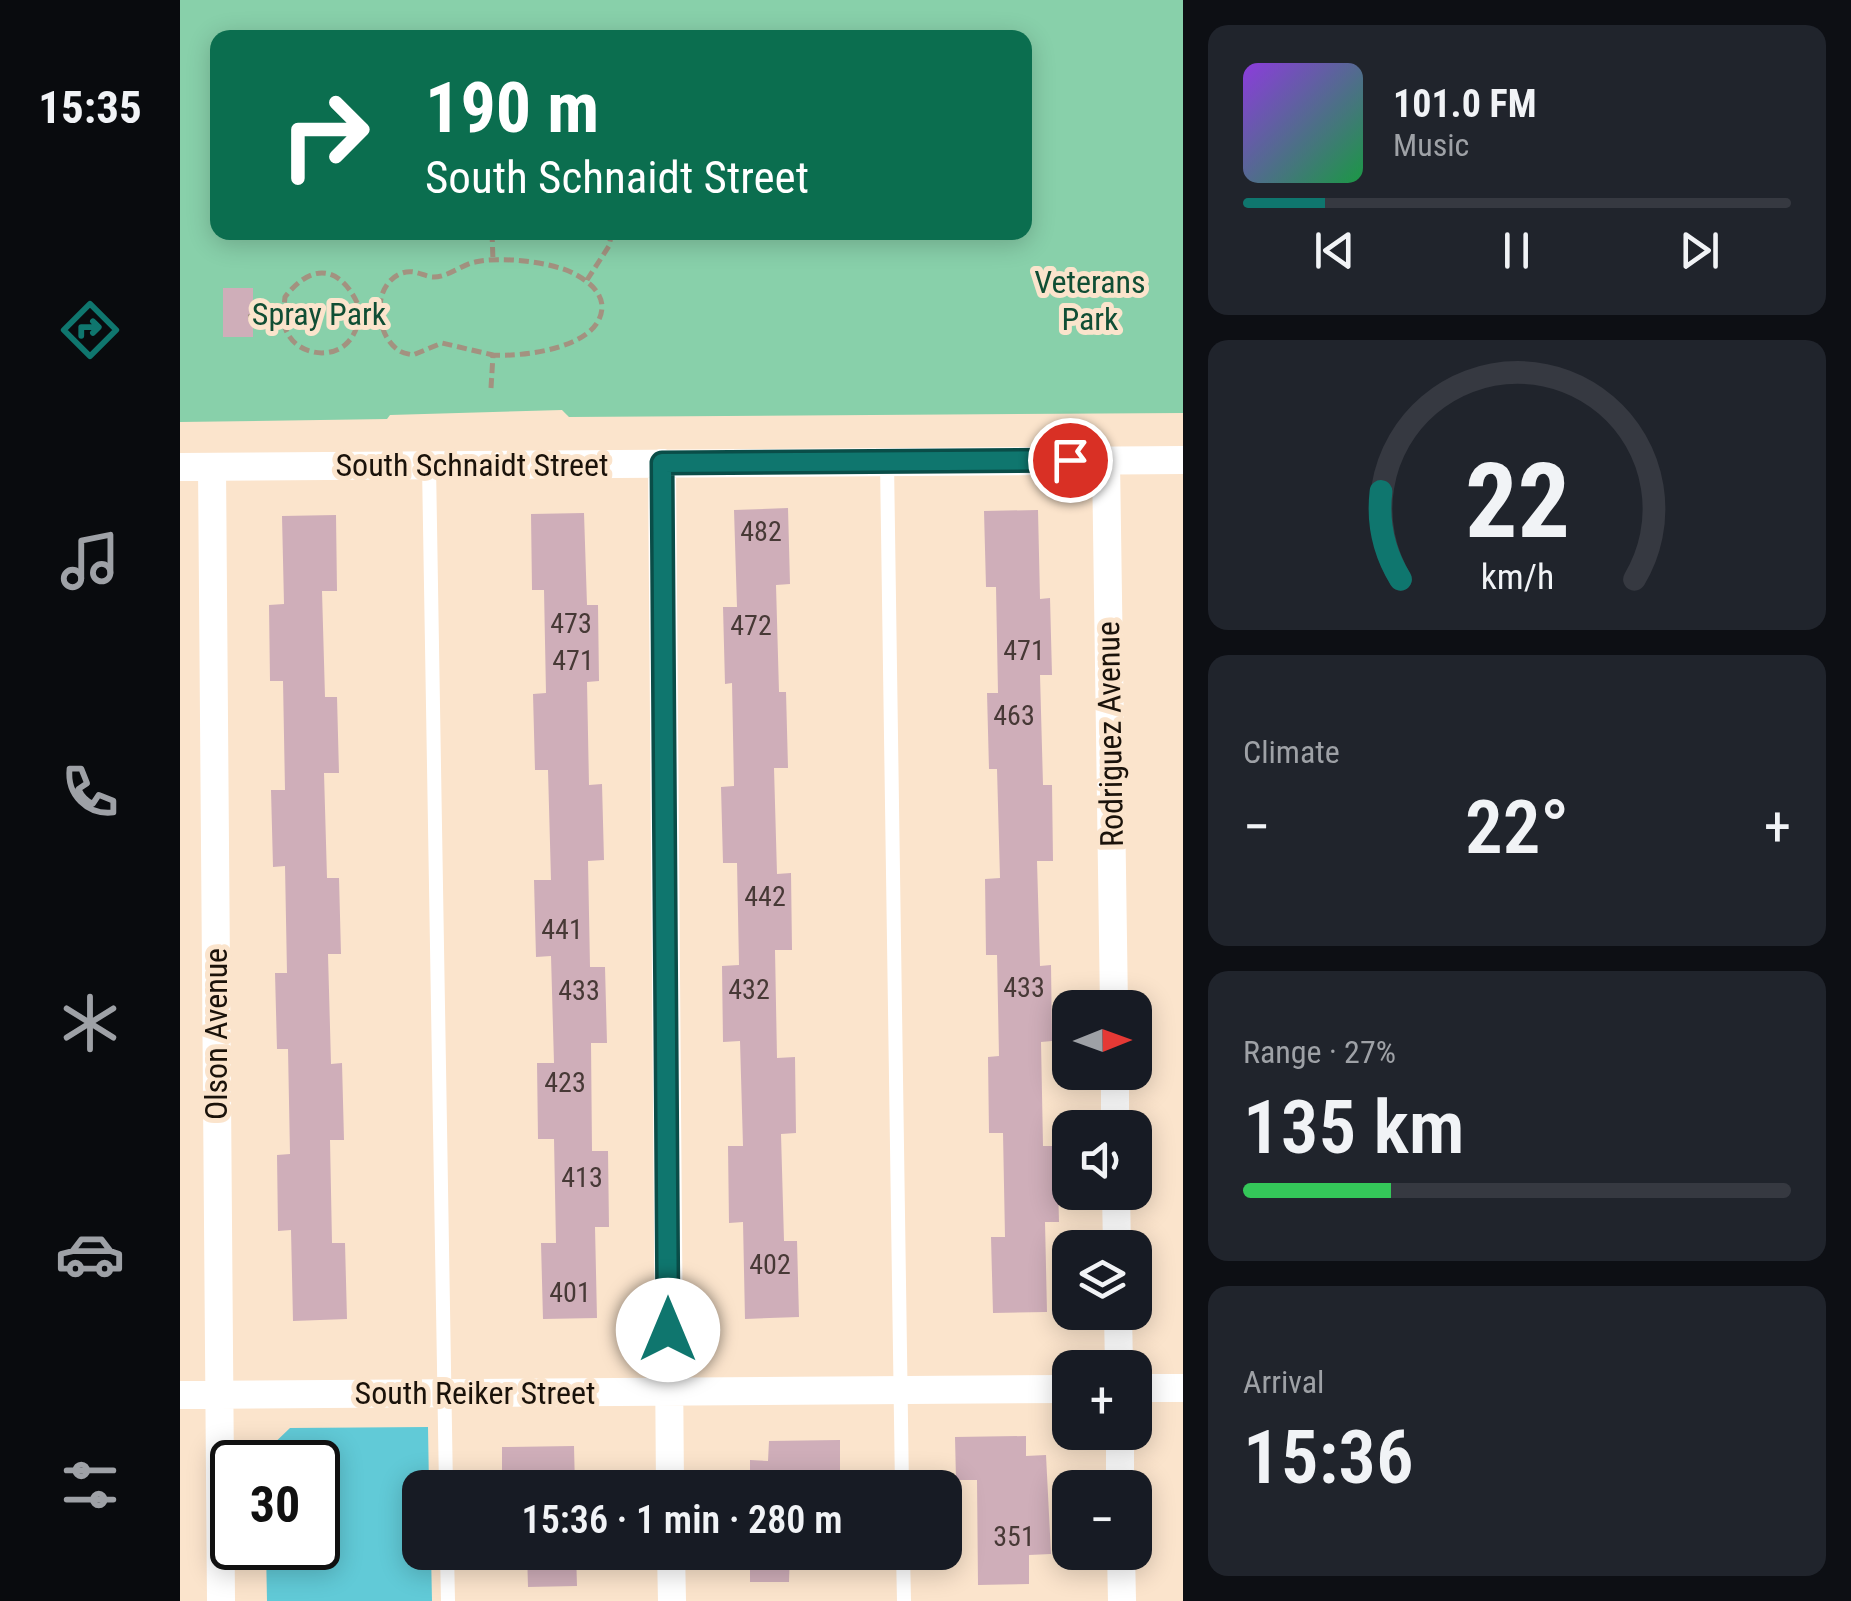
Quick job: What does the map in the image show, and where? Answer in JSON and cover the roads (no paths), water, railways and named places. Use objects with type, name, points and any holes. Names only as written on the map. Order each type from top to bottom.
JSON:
[{"type":"street","name":"Rodriguez Avenue","points":[[1106,460],[1114,990]]},
{"type":"street","name":"South Schnaidt Street","points":[[180,467],[1183,460]]},
{"type":"street","points":[[662,463],[670,1470]]},
{"type":"street","name":"Olson Avenue","points":[[212,467],[221,1601]]},
{"type":"street","name":"South Reiker Street","points":[[180,1395],[1052,1388]]},
{"type":"street","points":[[1152,1388],[1183,1388]]},
{"type":"street","points":[[671,1570],[672,1601]]},
{"type":"street","points":[[1121,1570],[1122,1601]]},
{"type":"lane","points":[[887,462],[902,1470]]},
{"type":"lane","points":[[430,465],[446,1470]]},
{"type":"lane","points":[[447,1570],[448,1601]]},
{"type":"lane","points":[[903,1570],[904,1601]]},
{"type":"water","points":[[428,1427],[429,1470],[402,1470],[402,1570],[431,1570],[432,1601],[267,1601],[266,1570],[340,1570],[340,1440],[278,1440],[290,1428]]},
{"type":"park label","name":"Veterans Park","points":[[1090,300]]},
{"type":"park label","name":"Spray Park","points":[[319,314]]}]
